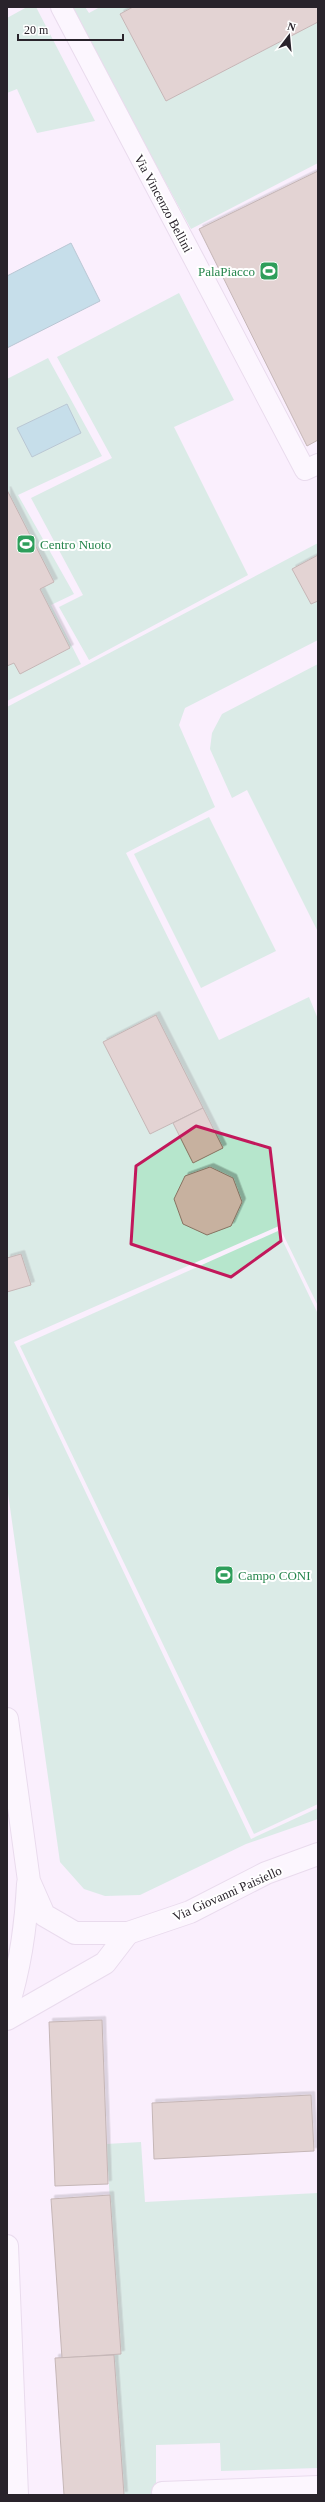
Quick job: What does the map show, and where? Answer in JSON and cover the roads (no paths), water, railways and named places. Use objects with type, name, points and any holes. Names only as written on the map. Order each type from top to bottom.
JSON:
[{"type":"street","points":[[7,1720],[29,1881],[26,1925],[22,1952],[7,2009]]},
{"type":"street","name":"Via Giovanni Paisiello","points":[[29,1881],[44,1915],[75,1933],[128,1933],[190,1912],[266,1873],[318,1854]]},
{"type":"street","points":[[7,2019],[104,1963],[128,1933]]},
{"type":"street","points":[[7,2246],[17,2495]]},
{"type":"lane","name":"Via Vincenzo Bellini","points":[[61,7],[305,470],[318,464]]},
{"type":"lane","points":[[162,2492],[318,2486]]},
{"type":"water","points":[[71,243],[100,301],[7,348],[7,276]]},
{"type":"water","points":[[67,404],[81,433],[32,457],[17,428]]},
{"type":"place","name":"PalaPiacco","points":[[269,271]]},
{"type":"place","name":"Centro Nuoto","points":[[26,544]]},
{"type":"place","name":"Campo CONI","points":[[224,1575]]}]
